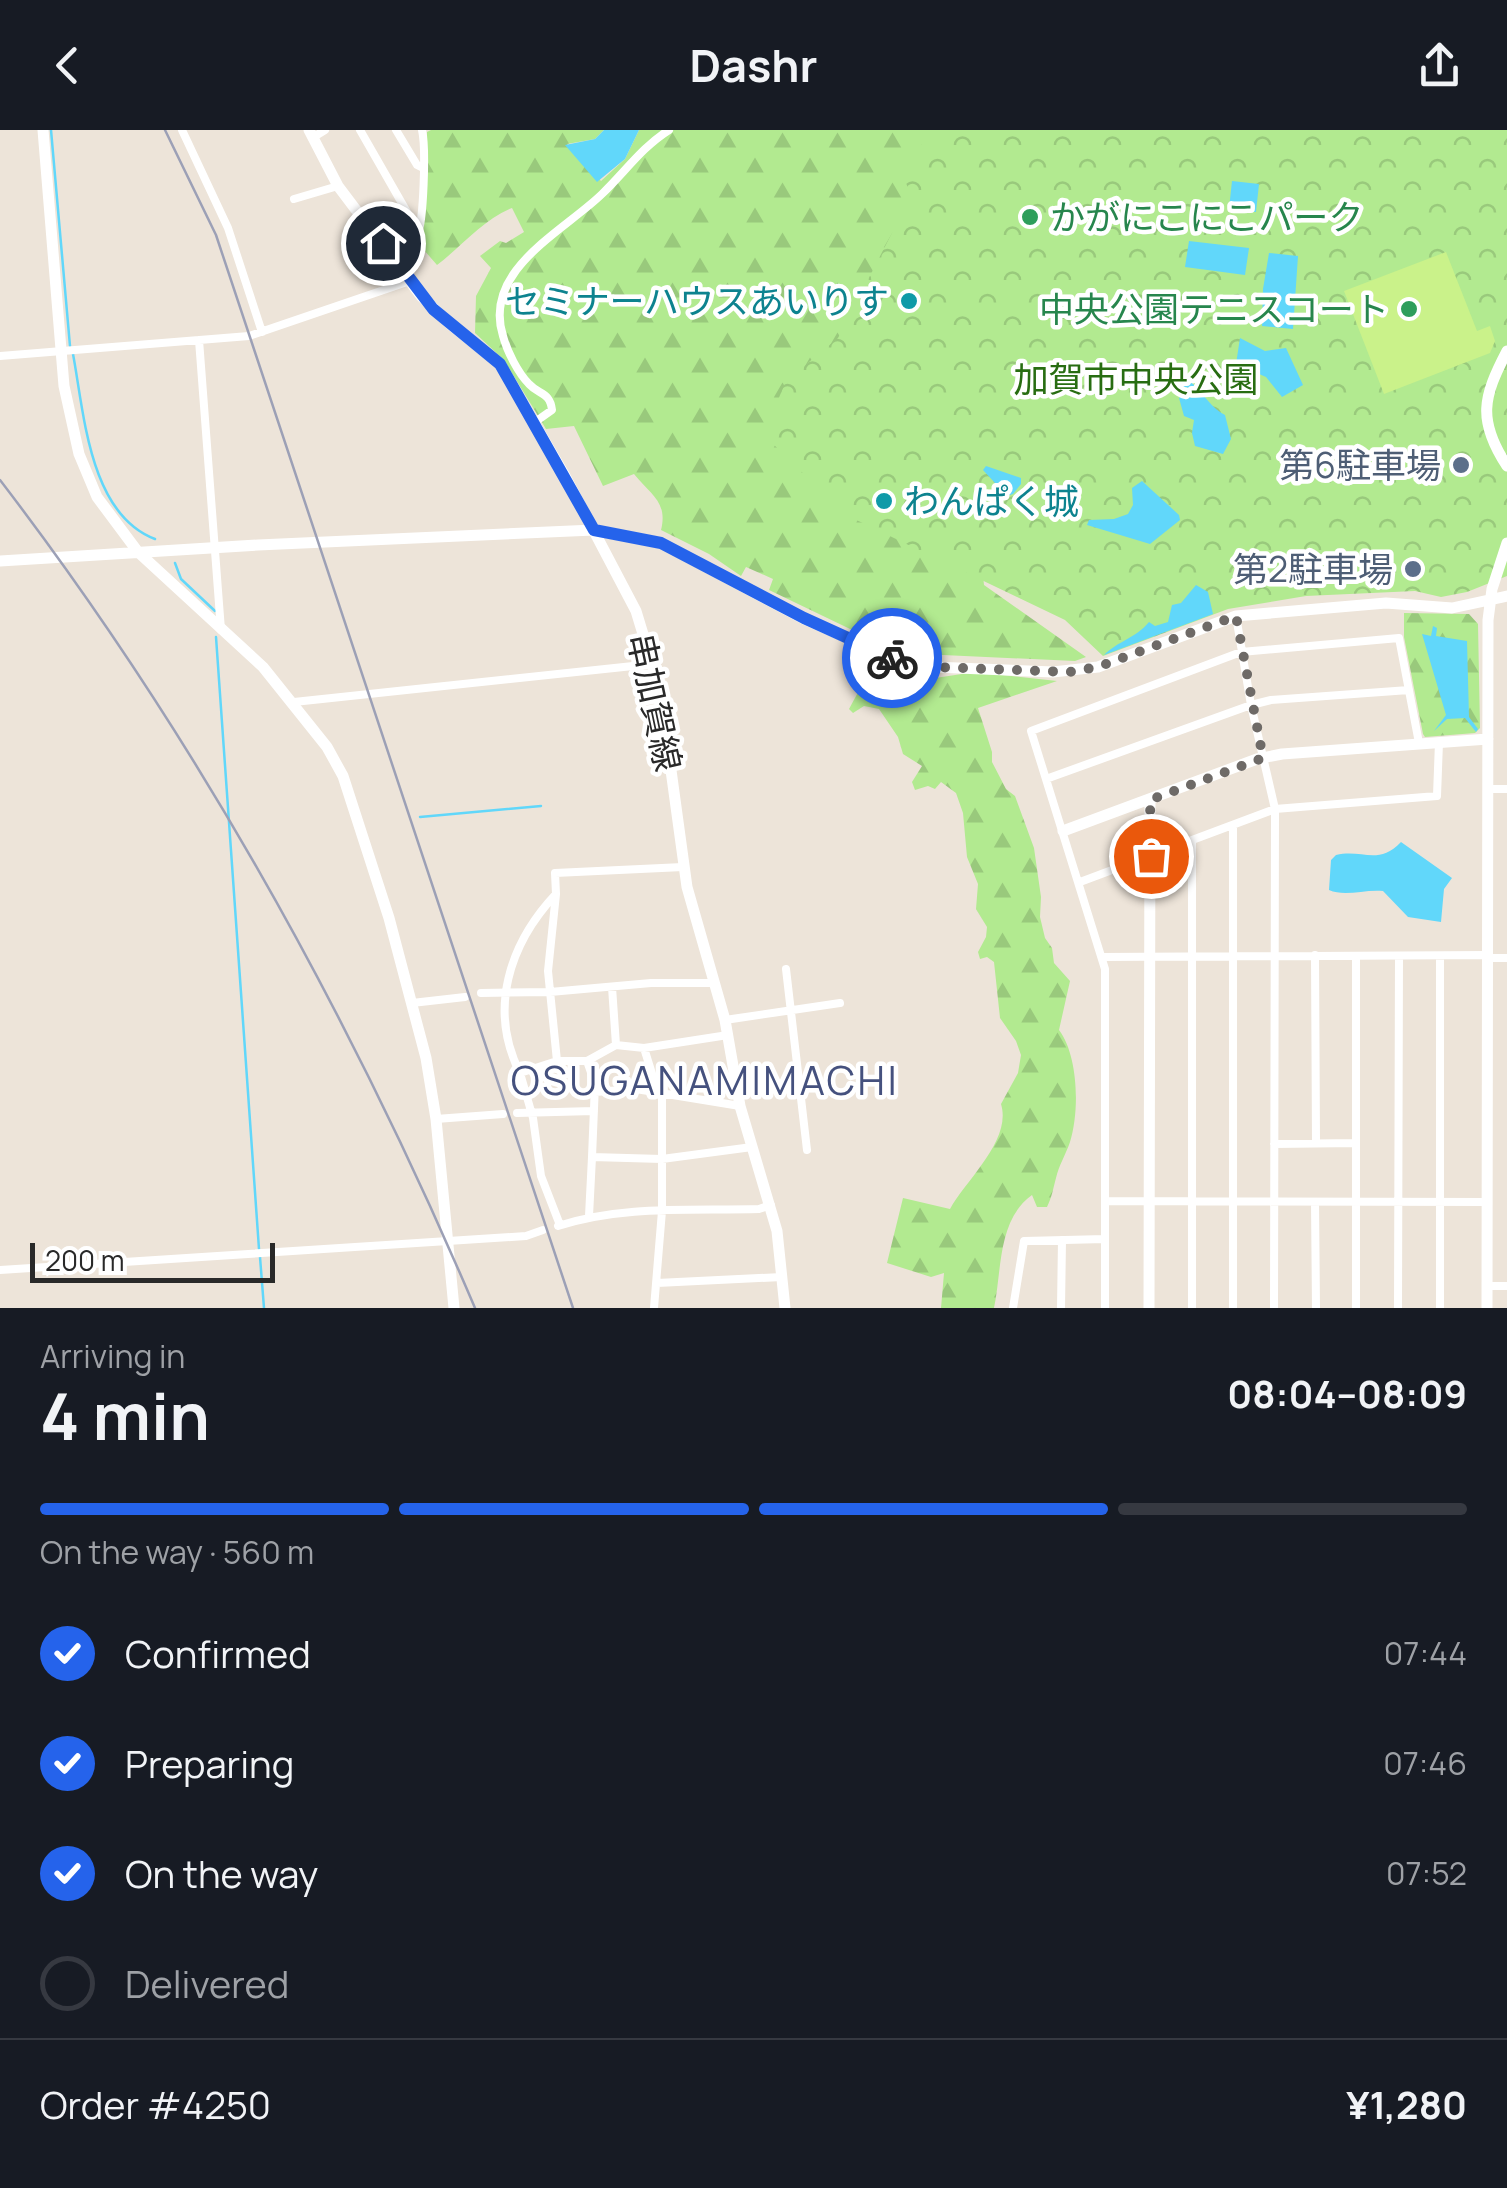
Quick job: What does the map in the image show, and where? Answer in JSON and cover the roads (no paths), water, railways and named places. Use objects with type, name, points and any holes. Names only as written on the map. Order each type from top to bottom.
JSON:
[{"type":"street","points":[[43,130],[61,351],[72,428],[88,478],[109,515],[138,552],[263,667],[294,702],[327,748],[356,807],[426,1058],[436,1119],[454,1308]]},
{"type":"street","points":[[182,130],[228,228],[262,332]]},
{"type":"street","points":[[310,134],[325,130]]},
{"type":"street","points":[[360,130],[419,233]]},
{"type":"street","points":[[396,130],[417,164],[424,168]]},
{"type":"street","points":[[397,263],[409,253],[419,233],[424,168],[422,130]]},
{"type":"street","points":[[535,422],[552,410],[552,404],[549,397],[523,377],[504,340],[501,308],[508,284],[524,260],[601,196],[642,151],[669,130]]},
{"type":"street","name":"串加賀線","points":[[310,134],[338,186],[410,282],[433,309],[500,364],[636,610],[654,663],[683,867],[725,1020],[740,1106],[771,1205],[785,1308]]},
{"type":"street","points":[[294,200],[338,186]]},
{"type":"street","points":[[0,356],[244,337],[410,282]]},
{"type":"street","points":[[199,340],[221,631]]},
{"type":"street","points":[[1507,351],[1491,383],[1486,408],[1490,434],[1507,466]]},
{"type":"street","points":[[0,562],[594,530],[661,543],[804,618],[915,665],[1069,672],[1098,667],[1236,616],[1386,603],[1452,608],[1507,596]]},
{"type":"street","points":[[1488,1308],[1490,602],[1507,542]]},
{"type":"street","points":[[1236,616],[1240,652],[1275,809],[1274,1308]]},
{"type":"street","points":[[1105,1308],[1103,957],[1030,731],[1240,652],[1399,638],[1419,743]]},
{"type":"street","points":[[294,702],[654,663]]},
{"type":"street","points":[[1046,779],[1271,700],[1409,690]]},
{"type":"street","points":[[1062,831],[1263,758],[1488,739]]},
{"type":"street","points":[[1080,882],[1275,809],[1437,796],[1439,742]]},
{"type":"street","points":[[1489,790],[1507,789]]},
{"type":"street","points":[[1149,1308],[1150,800]]},
{"type":"street","points":[[1232,826],[1233,1308]]},
{"type":"street","points":[[1192,841],[1192,1308]]},
{"type":"street","points":[[556,1061],[549,948],[555,873],[683,867]]},
{"type":"street","points":[[556,894],[512,960],[503,994],[506,1036],[532,1112],[541,1176],[559,1226],[588,1216],[759,1209],[771,1205]]},
{"type":"street","points":[[1103,957],[1194,954],[1507,958]]},
{"type":"street","points":[[1315,955],[1316,1143]]},
{"type":"street","points":[[1356,956],[1356,1308]]},
{"type":"street","points":[[1398,1308],[1399,956]]},
{"type":"street","points":[[1440,957],[1440,1308]]},
{"type":"street","points":[[786,969],[807,1150]]},
{"type":"street","points":[[481,994],[715,983]]},
{"type":"street","points":[[612,987],[616,1044]]},
{"type":"street","points":[[412,1003],[466,997]]},
{"type":"street","points":[[725,1020],[840,1003]]},
{"type":"street","points":[[520,1073],[556,1061],[587,1061],[616,1044],[644,1048],[728,1035]]},
{"type":"street","points":[[644,1048],[660,1094],[662,1211],[654,1308]]},
{"type":"street","points":[[587,1061],[595,1092],[588,1216]]},
{"type":"street","points":[[595,1092],[636,1089],[740,1106]]},
{"type":"street","points":[[517,1113],[594,1111]]},
{"type":"street","points":[[436,1119],[503,1114]]},
{"type":"street","points":[[1274,1144],[1356,1143]]},
{"type":"street","points":[[592,1157],[662,1159],[752,1147]]},
{"type":"street","points":[[1106,1201],[1488,1202]]},
{"type":"street","points":[[1315,1202],[1316,1308]]},
{"type":"street","points":[[0,1270],[526,1236],[543,1230]]},
{"type":"street","points":[[1013,1308],[1024,1241],[1105,1239]]},
{"type":"street","points":[[1062,1240],[1062,1308]]},
{"type":"street","points":[[657,1283],[782,1277]]},
{"type":"street","points":[[1488,1286],[1507,1286]]},
{"type":"water","points":[[604,130],[639,130],[625,159],[597,182],[565,145],[595,139]]},
{"type":"water","points":[[1232,181],[1259,184],[1256,212],[1229,209]]},
{"type":"water","points":[[1189,241],[1249,248],[1245,275],[1185,267]]},
{"type":"water","points":[[1269,253],[1298,256],[1293,329],[1262,326]]},
{"type":"water","points":[[1240,338],[1265,351],[1286,348],[1303,385],[1282,397],[1266,377],[1236,364]]},
{"type":"water","points":[[1175,371],[1225,415],[1231,439],[1223,454],[1195,446],[1194,420],[1184,416],[1179,398],[1191,390],[1186,387],[1175,393],[1163,379],[1164,373]]},
{"type":"water","points":[[986,466],[1021,478],[1021,484],[1007,496],[983,470]]},
{"type":"water","points":[[1142,481],[1180,520],[1150,544],[1087,525],[1089,520],[1128,514],[1133,505],[1132,488]]},
{"type":"water","points":[[1196,585],[1208,592],[1213,614],[1104,655],[1149,622],[1155,626],[1168,622],[1172,605],[1181,603]]},
{"type":"water","points":[[1433,626],[1437,628],[1436,636],[1467,641],[1469,717],[1478,729],[1476,732],[1465,718],[1447,719],[1434,731],[1446,715],[1422,634],[1431,636]]},
{"type":"water","points":[[1401,842],[1452,878],[1444,889],[1441,922],[1408,917],[1383,891],[1329,890],[1331,860],[1336,855],[1377,855]]},
{"type":"waterway","points":[[51,130],[70,346]]},
{"type":"waterway","points":[[73,354],[86,431],[103,485],[116,508],[133,526],[155,539]]},
{"type":"waterway","points":[[175,563],[181,579],[215,611]]},
{"type":"waterway","points":[[216,637],[259,1249]]},
{"type":"waterway","points":[[420,817],[541,806]]},
{"type":"waterway","points":[[260,1257],[264,1308]]},
{"type":"railway","points":[[165,130],[216,235],[573,1308]]},
{"type":"railway","points":[[0,480],[138,675],[263,879],[375,1091],[475,1308]]},
{"type":"place","name":"かがにこにこパーク","points":[[1030,217]]},
{"type":"place","name":"セミナーハウスあいりす","points":[[909,301]]},
{"type":"place","name":"中央公園テニスコート","points":[[1409,309]]},
{"type":"place","name":"第6駐車場","points":[[1461,465]]},
{"type":"place","name":"わんぱく城","points":[[884,501]]},
{"type":"place","name":"第2駐車場","points":[[1413,569]]},
{"type":"district","name":"OSUGANAMIMACHI","points":[[705,1079]]},
{"type":"park label","name":"加賀市中央公園","points":[[1136,379]]}]
